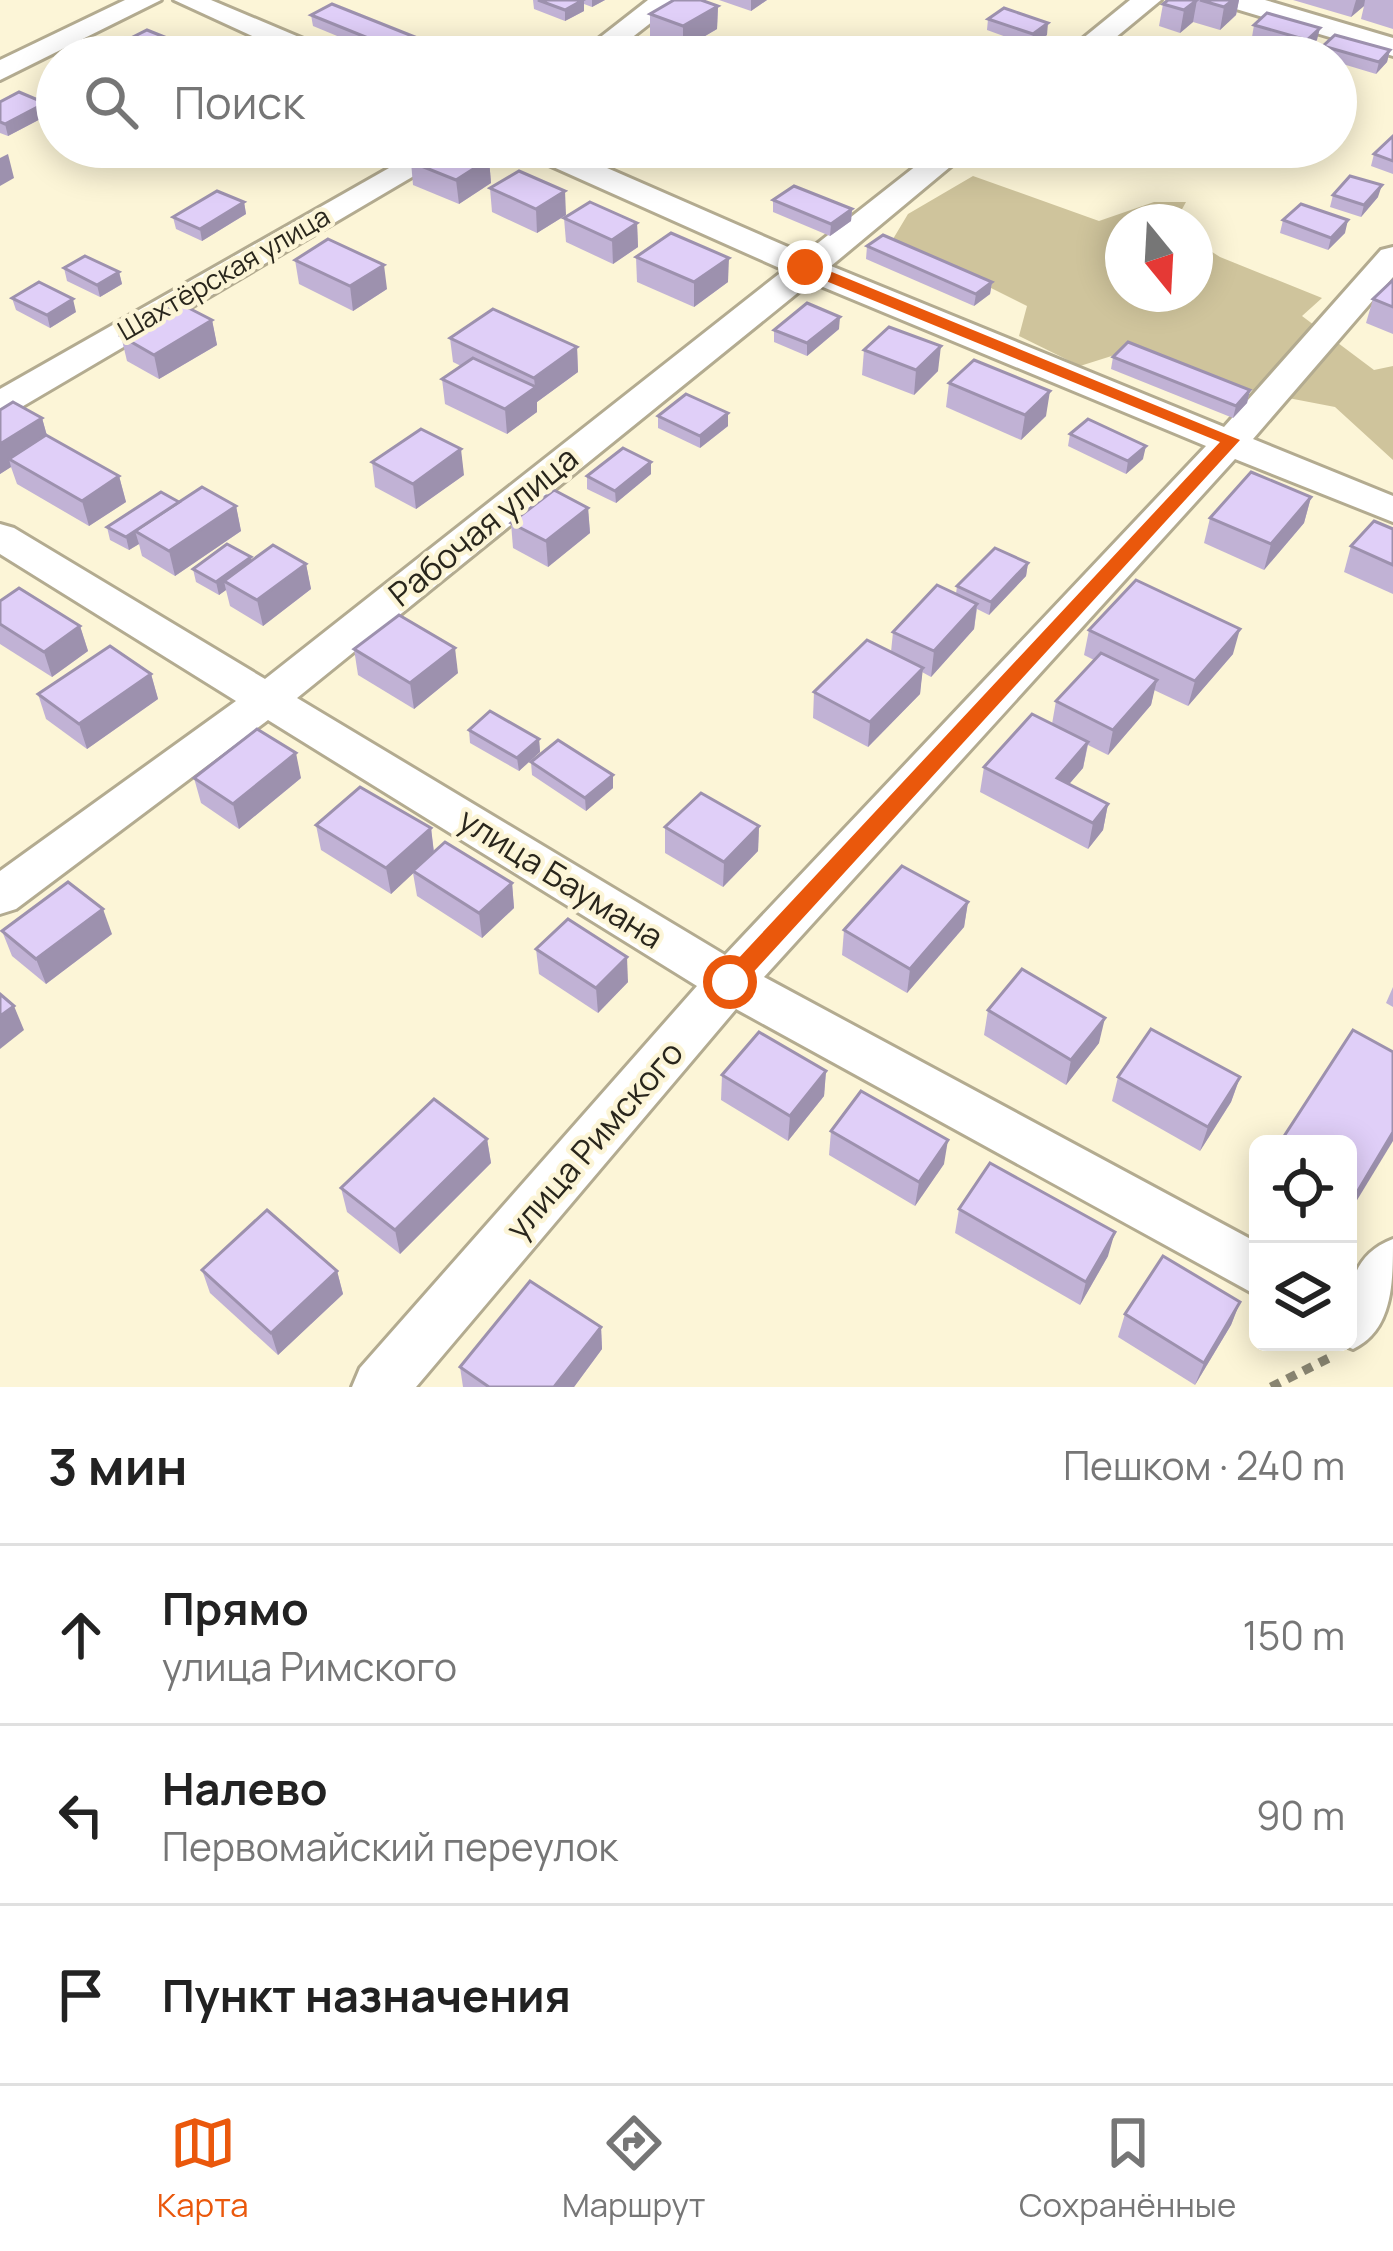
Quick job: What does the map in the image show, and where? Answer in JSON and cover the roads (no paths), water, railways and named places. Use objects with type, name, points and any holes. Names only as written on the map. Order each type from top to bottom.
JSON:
[{"type":"street","points":[[72,36],[147,0]]},
{"type":"street","points":[[188,0],[273,36]]},
{"type":"street","points":[[618,36],[667,0]]},
{"type":"street","points":[[1101,36],[1147,0]]},
{"type":"street","points":[[1236,0],[1356,36]]},
{"type":"street","points":[[1357,36],[1393,47]]},
{"type":"street","points":[[0,71],[36,54]]},
{"type":"street","name":"Шахтёрская улица","points":[[0,404],[411,168]]},
{"type":"street","points":[[581,168],[805,267],[1393,510]]},
{"type":"street","name":"Рабочая улица","points":[[0,896],[269,698],[931,168]]},
{"type":"street","name":"улица Римского","points":[[380,1387],[730,982],[1232,440],[1393,257]]},
{"type":"street","name":"улица Баумана","points":[[0,536],[730,982],[1249,1266]]},
{"type":"street","points":[[1357,1314],[1393,1264]]}]
